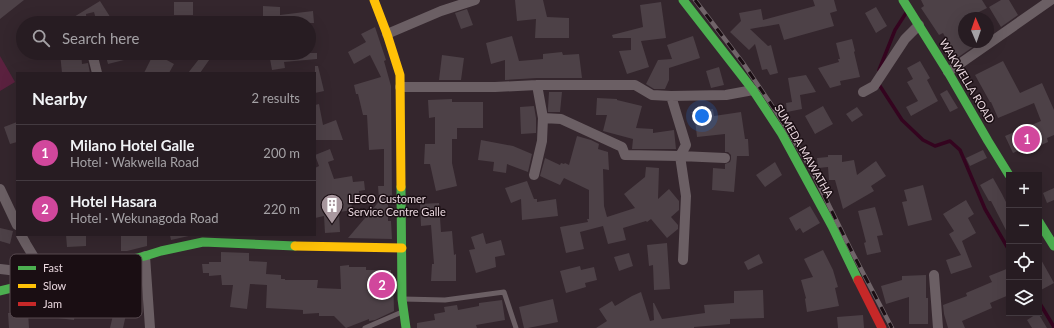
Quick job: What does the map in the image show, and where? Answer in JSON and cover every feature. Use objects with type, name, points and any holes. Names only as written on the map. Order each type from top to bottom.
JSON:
[{"type":"street","points":[[374,0],[400,75],[402,298],[406,328]]},
{"type":"street","points":[[387,34],[441,11],[475,0]]},
{"type":"street","name":"SUMEDA MAWATHA","points":[[683,0],[753,90],[782,134],[822,206],[882,328]]},
{"type":"street","name":"WAKWELLA ROAD","points":[[904,0],[1008,172]]},
{"type":"street","points":[[948,72],[1052,0]]},
{"type":"street","points":[[863,92],[877,82],[905,39],[919,26]]},
{"type":"street","points":[[94,60],[97,72]]},
{"type":"street","points":[[534,175],[542,141],[543,118],[537,85]]},
{"type":"street","points":[[400,87],[635,85],[652,95],[671,96],[726,95],[753,90]]},
{"type":"street","points":[[671,96],[686,145],[680,156],[686,196],[683,260]]},
{"type":"street","points":[[543,118],[561,119],[581,128],[622,147],[625,155],[725,158]]},
{"type":"street","points":[[0,189],[16,224]]},
{"type":"street","points":[[1042,227],[1054,246]]},
{"type":"street","points":[[22,236],[32,254]]},
{"type":"street","points":[[142,257],[203,239],[262,245],[402,248]]},
{"type":"street","points":[[145,256],[150,328]]},
{"type":"street","points":[[0,269],[10,270]]},
{"type":"street","points":[[934,275],[938,328]]},
{"type":"street","points":[[0,291],[10,289]]},
{"type":"lane","points":[[402,298],[445,300],[504,292],[516,328]]},
{"type":"lane","points":[[365,328],[403,311]]},
{"type":"shaded area","points":[[0,56],[15,82],[0,91]]},
{"type":"building","points":[[0,0],[24,0],[0,19]]},
{"type":"building","points":[[515,0],[543,0],[547,17],[569,18],[569,38],[535,38],[536,19],[517,21]]},
{"type":"building","points":[[813,0],[834,0],[837,11],[830,13],[834,26],[784,40],[779,24],[750,29],[768,46],[771,45],[778,73],[770,75],[767,69],[762,70],[755,44],[749,50],[730,32],[741,21],[739,13],[761,9],[763,20],[815,6]]},
{"type":"building","points":[[921,0],[982,0],[987,8],[979,12],[958,12],[958,48],[971,48],[957,58],[943,33],[939,35],[921,8],[924,6]]},
{"type":"building","points":[[1001,0],[1009,0],[1018,15],[1001,27],[994,15],[994,12],[992,12],[989,7]]},
{"type":"building","points":[[100,1],[110,16],[95,16],[94,12],[86,14],[86,16],[75,16]]},
{"type":"building","points":[[174,2],[193,2],[193,15],[174,15]]},
{"type":"building","points":[[661,2],[666,38],[641,41],[649,67],[627,74],[619,51],[631,50],[631,38],[613,38],[612,35],[643,27],[640,5]]},
{"type":"building","points":[[263,6],[280,7],[280,15],[313,11],[313,16],[263,16]]},
{"type":"building","points":[[876,7],[887,26],[876,33],[865,13]]},
{"type":"building","points":[[467,9],[473,25],[461,29],[455,13]]},
{"type":"building","points":[[375,27],[386,60],[384,61],[391,86],[392,200],[388,200],[388,221],[391,221],[392,239],[348,238],[382,198],[379,199],[378,186],[384,186],[384,149],[369,150],[367,115],[363,115],[358,94],[356,94],[354,85],[381,77],[370,55],[354,64],[348,52],[366,42],[361,34]]},
{"type":"building","points":[[512,36],[519,61],[543,59],[543,54],[562,52],[563,55],[579,54],[582,78],[505,80],[505,60],[491,64],[486,43]]},
{"type":"building","points":[[693,36],[700,58],[669,68],[669,80],[665,89],[654,89],[646,84],[658,60],[672,59],[667,45]]},
{"type":"building","points":[[852,39],[860,77],[840,81],[841,85],[830,88],[818,68],[839,62],[838,59],[840,59],[836,43]]},
{"type":"building","points":[[442,55],[464,58],[461,80],[439,80]]},
{"type":"building","points":[[61,60],[82,60],[82,64],[88,63],[90,72],[62,72]]},
{"type":"building","points":[[107,60],[124,60],[108,64]]},
{"type":"building","points":[[150,60],[167,60],[174,64],[170,72],[144,72]]},
{"type":"building","points":[[198,60],[209,60],[201,72],[189,72]]},
{"type":"building","points":[[270,60],[306,60],[284,62],[285,68],[272,70]]},
{"type":"building","points":[[920,61],[930,78],[927,80],[938,101],[911,116],[906,107],[918,101],[907,82],[913,79],[907,68]]},
{"type":"building","points":[[1003,61],[1020,93],[1042,83],[1054,110],[1054,135],[1047,138],[1048,142],[1023,153],[1022,149],[1013,153],[1005,136],[1041,121],[1034,103],[998,118],[991,102],[975,75]]},
{"type":"building","points":[[315,66],[318,66],[324,91],[316,93]]},
{"type":"building","points":[[719,67],[724,85],[711,88],[706,71]]},
{"type":"building","points":[[806,75],[816,92],[800,95],[802,109],[787,112],[786,103],[792,102],[788,78]]},
{"type":"building","points":[[947,90],[958,108],[950,112],[940,94]]},
{"type":"building","points":[[549,92],[562,92],[560,112],[548,112]]},
{"type":"building","points":[[597,98],[617,99],[642,106],[636,128],[653,129],[653,133],[674,130],[676,149],[632,149],[633,139],[603,131],[607,115],[596,115]]},
{"type":"building","points":[[452,99],[452,102],[483,102],[483,128],[457,128],[457,139],[452,139],[452,163],[457,186],[436,191],[430,164],[424,164],[425,144],[435,144],[435,117],[429,118],[428,100]]},
{"type":"building","points":[[319,104],[323,125],[336,120],[343,140],[316,140],[316,105]]},
{"type":"building","points":[[534,106],[536,133],[521,134],[520,107]]},
{"type":"building","points":[[823,106],[833,124],[815,134],[805,116]]},
{"type":"building","points":[[857,107],[863,115],[852,122],[846,114]]},
{"type":"building","points":[[713,109],[714,116],[741,112],[745,139],[748,139],[749,156],[737,156],[734,192],[712,190],[713,168],[725,169],[725,164],[730,162],[731,159],[731,155],[728,152],[725,152],[725,134],[697,137],[695,120],[698,120],[700,116],[690,112]]},
{"type":"building","points":[[16,122],[16,142],[10,144],[4,127]]},
{"type":"building","points":[[577,136],[599,144],[598,149],[608,152],[609,170],[603,169],[604,206],[607,217],[635,208],[624,194],[645,177],[646,167],[659,168],[658,199],[669,189],[679,201],[679,210],[671,217],[678,225],[678,229],[667,238],[651,219],[647,222],[646,221],[623,228],[626,240],[608,244],[603,226],[580,232],[584,249],[566,253],[560,227],[588,222],[589,190],[564,178],[560,185],[540,176],[545,158],[560,165],[561,163],[565,163],[569,165]]},
{"type":"building","points":[[481,140],[513,146],[532,154],[528,172],[507,164],[506,173],[493,171],[494,162],[478,160]]},
{"type":"building","points":[[330,149],[334,160],[328,162],[334,179],[352,176],[353,182],[364,181],[365,190],[359,191],[361,201],[351,203],[353,210],[339,212],[340,232],[325,233],[324,216],[316,218],[316,168],[319,166],[316,155]]},
{"type":"building","points":[[983,150],[987,158],[970,166],[966,158]]},
{"type":"building","points":[[828,155],[842,155],[842,162],[854,160],[857,175],[876,161],[886,176],[871,186],[874,191],[843,209],[835,180],[829,180],[828,167],[818,168],[817,158],[828,157]]},
{"type":"building","points":[[775,162],[782,175],[765,187],[756,175]]},
{"type":"building","points":[[993,178],[1006,202],[1006,230],[991,201],[989,201],[980,185]]},
{"type":"building","points":[[527,181],[534,199],[537,199],[537,202],[556,199],[558,216],[522,220],[521,199],[511,203],[505,188]]},
{"type":"building","points":[[923,185],[932,220],[908,226],[902,202],[907,201],[904,190]]},
{"type":"building","points":[[1054,188],[1054,200],[1047,203],[1043,193]]},
{"type":"building","points":[[966,200],[974,214],[968,218],[976,233],[962,241],[972,267],[951,274],[946,260],[961,255],[949,234],[954,231],[943,214]]},
{"type":"building","points":[[439,203],[441,232],[452,231],[454,255],[456,254],[456,281],[431,281],[432,264],[434,264],[431,225],[421,226],[420,204]]},
{"type":"building","points":[[810,206],[820,223],[803,233],[800,228],[796,231],[789,218]]},
{"type":"building","points":[[875,207],[883,235],[877,236],[881,252],[867,255],[864,243],[866,242],[858,211]]},
{"type":"building","points":[[0,228],[13,231],[10,244],[0,241]]},
{"type":"building","points":[[483,233],[486,244],[501,240],[505,255],[495,257],[496,267],[476,273],[469,250],[475,249],[471,237]]},
{"type":"building","points":[[66,236],[86,236],[86,246],[67,247]]},
{"type":"building","points":[[121,236],[147,236],[147,246],[121,251]]},
{"type":"building","points":[[170,236],[189,236],[171,240]]},
{"type":"building","points":[[667,243],[670,289],[654,290],[653,265],[649,266],[647,245]]},
{"type":"building","points":[[823,250],[833,270],[838,287],[835,288],[839,306],[807,312],[806,298],[801,280],[813,277],[804,259]]},
{"type":"building","points":[[221,252],[249,253],[249,261],[267,262],[266,274],[281,275],[281,279],[285,280],[318,280],[317,288],[341,289],[340,266],[349,265],[349,267],[366,267],[366,270],[391,270],[391,273],[393,273],[394,311],[375,320],[369,321],[369,319],[346,328],[334,316],[319,316],[319,313],[303,314],[303,310],[266,308],[267,285],[250,284],[247,309],[230,307],[233,285],[222,285],[221,275],[209,276],[209,273],[203,273],[202,264],[209,264],[209,262],[221,262]]},
{"type":"building","points":[[629,253],[633,266],[619,271],[614,257]]},
{"type":"building","points":[[759,254],[763,263],[748,270],[744,262]]},
{"type":"building","points":[[1042,261],[1054,283],[1042,289]]},
{"type":"building","points":[[580,266],[581,270],[594,267],[597,280],[585,283],[586,287],[566,293],[560,271]]},
{"type":"building","points":[[1006,269],[1006,296],[990,303],[992,308],[962,321],[965,328],[948,328],[943,305],[967,296],[966,293],[992,282],[989,276]]},
{"type":"building","points":[[926,275],[928,324],[909,324],[909,297],[886,304],[881,286],[902,280],[902,276]]},
{"type":"building","points":[[763,290],[764,318],[730,319],[730,324],[694,328],[596,328],[607,321],[599,309],[612,301],[615,306],[641,292],[650,321],[654,320],[653,303],[662,319],[705,313],[704,305],[734,303],[734,291]]},
{"type":"building","points":[[553,299],[558,322],[524,328],[519,307]]},
{"type":"building","points":[[502,300],[505,320],[476,325],[477,328],[417,328],[417,323],[435,320],[434,314],[445,312],[444,307],[457,305],[458,310],[479,306],[479,303]]},
{"type":"building","points":[[8,313],[10,313],[10,318],[28,318],[29,328],[9,328]]},
{"type":"building","points":[[863,315],[864,328],[838,328],[837,317]]},
{"type":"building","points":[[1033,316],[1040,316],[1047,328],[1032,328],[1027,320]]},
{"type":"building","points":[[58,318],[74,318],[74,320]]},
{"type":"building","points":[[112,318],[125,318],[123,328],[110,328]]},
{"type":"waterway","points":[[879,70],[895,30],[906,13]]},
{"type":"waterway","points":[[878,83],[902,120],[923,140],[935,146],[950,141],[960,150],[985,209],[1006,245]]},
{"type":"waterway","points":[[1042,307],[1054,327]]},
{"type":"railway","points":[[695,0],[743,63],[779,116],[810,167],[892,328]]},
{"type":"traffic: fast","points":[[683,0],[753,90],[782,134],[832,226],[858,280]]},
{"type":"traffic: fast","points":[[903,0],[948,72],[1007,172]]},
{"type":"traffic: fast","points":[[401,187],[402,299],[406,328]]},
{"type":"traffic: fast","points":[[1042,227],[1054,246]]},
{"type":"traffic: fast","points":[[142,257],[203,242],[295,246]]},
{"type":"traffic: fast","points":[[0,291],[10,289]]},
{"type":"traffic: slow","points":[[374,0],[400,75],[401,187]]},
{"type":"traffic: slow","points":[[295,246],[402,248]]},
{"type":"traffic: jam","points":[[858,280],[882,328]]},
{"type":"place","name":"Milano Hotel Galle","points":[[1027,139]]},
{"type":"place","name":"LECO Customer Service Centre Galle","points":[[332,224]]},
{"type":"place","name":"Hotel Hasara","points":[[382,285]]}]
